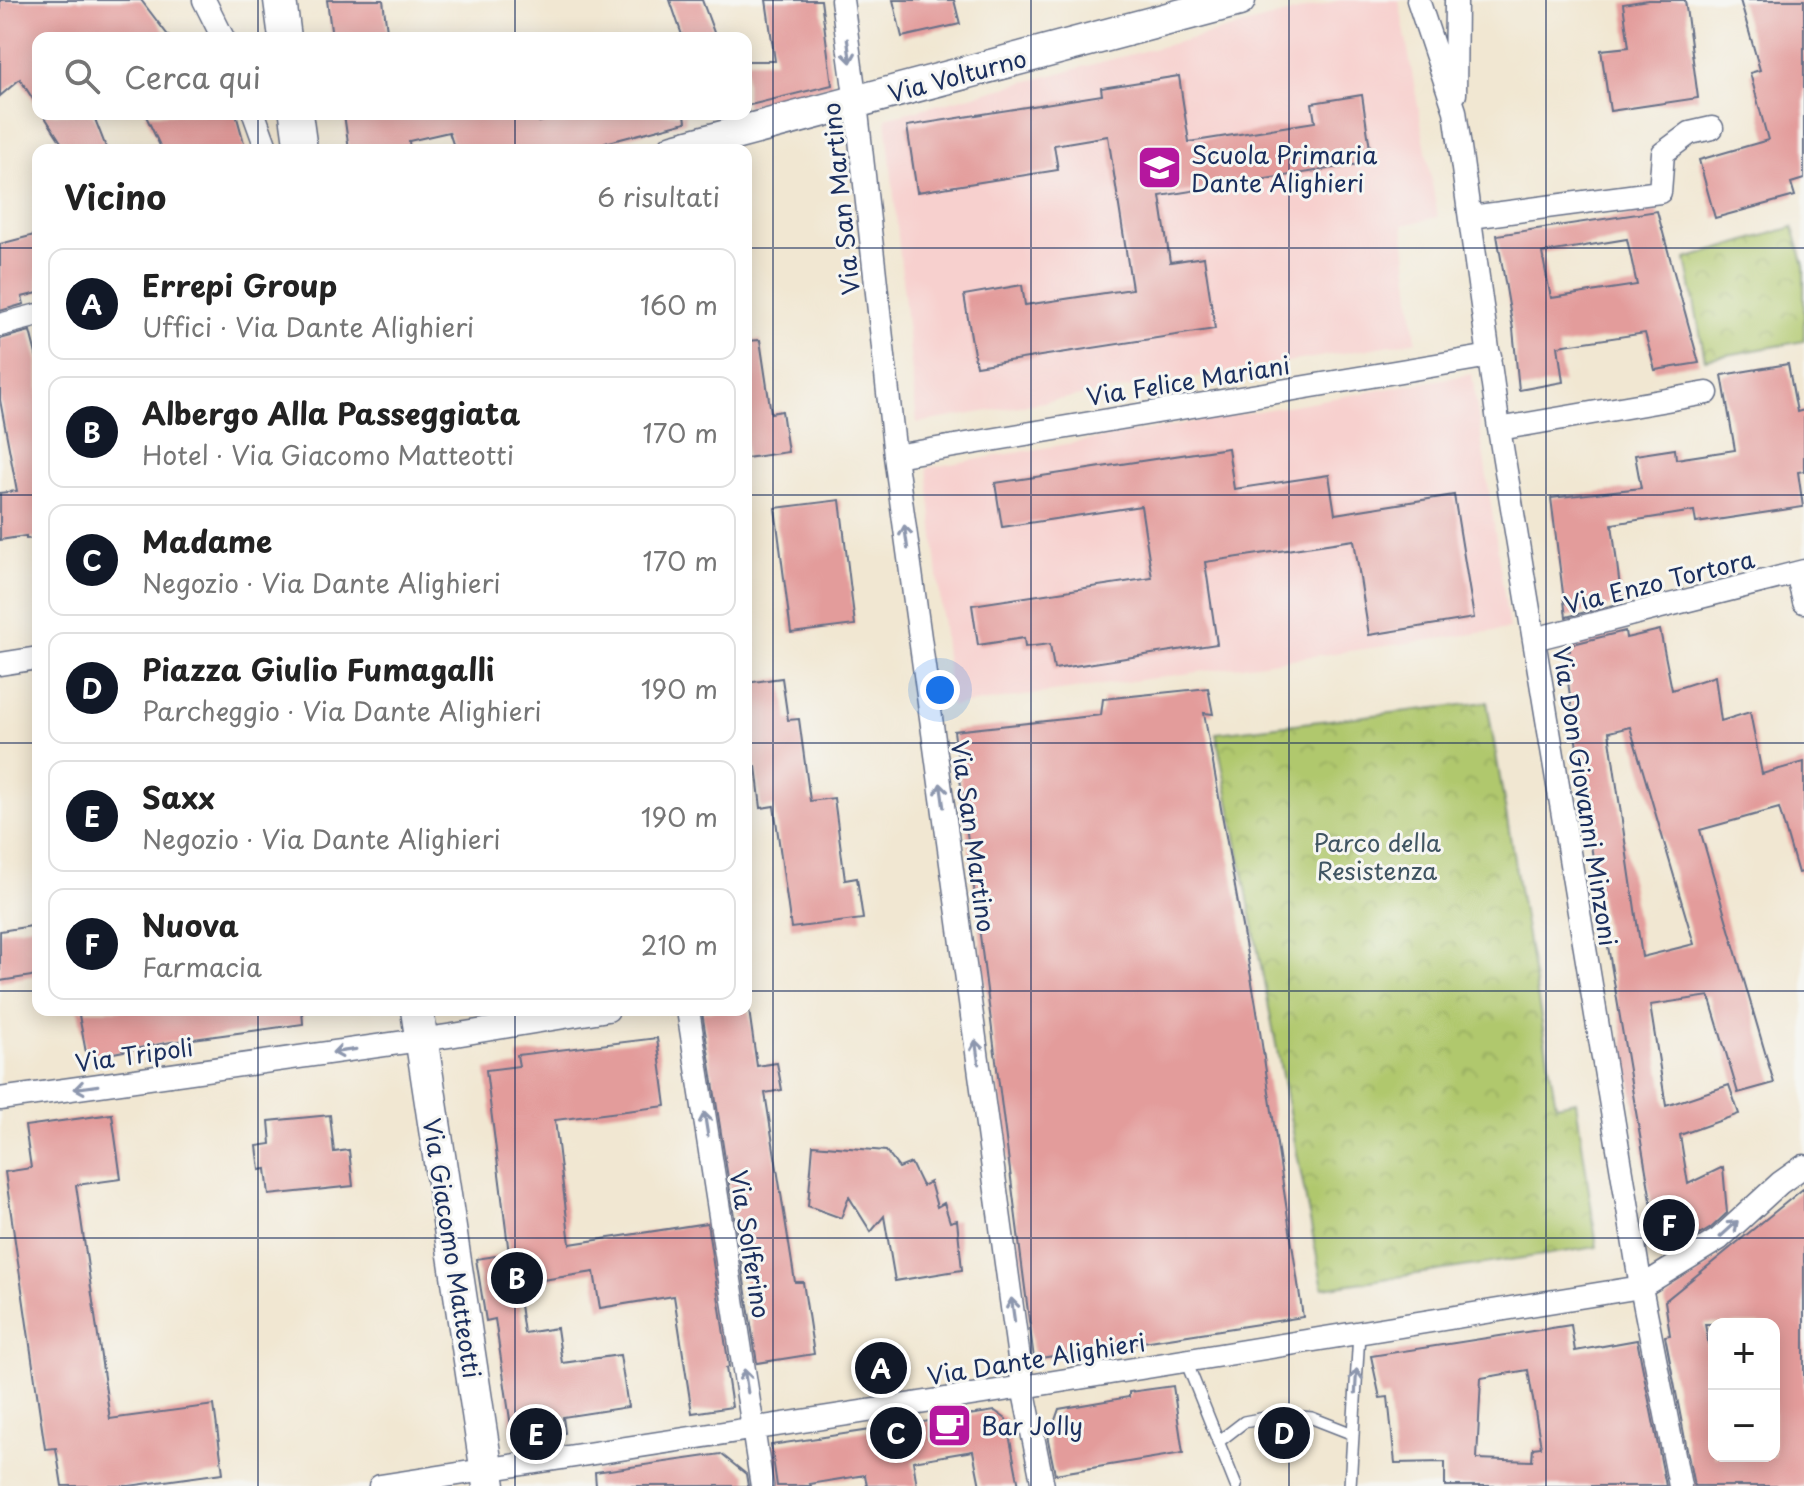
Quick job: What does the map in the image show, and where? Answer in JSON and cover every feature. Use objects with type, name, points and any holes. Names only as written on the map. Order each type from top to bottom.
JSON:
[{"type":"street","points":[[204,0],[220,32]]},
{"type":"street","points":[[280,0],[284,32]]},
{"type":"street","name":"Via San Martino","points":[[842,0],[895,456],[1023,1387],[1043,1486]]},
{"type":"street","name":"Via Volturno","points":[[697,144],[1239,0]]},
{"type":"street","name":"Via Don Giovanni Minzoni","points":[[1418,0],[1455,111]]},
{"type":"street","name":"Via Don Giovanni Minzoni","points":[[1456,0],[1455,111],[1499,429],[1641,1287],[1680,1486]]},
{"type":"street","points":[[256,120],[265,144]]},
{"type":"street","points":[[297,120],[300,144]]},
{"type":"street","points":[[1471,217],[1660,192],[1663,153],[1690,133],[1712,128]]},
{"type":"street","points":[[0,325],[32,317]]},
{"type":"street","name":"Via Felice Mariani","points":[[895,456],[1490,356]]},
{"type":"street","points":[[1499,429],[1707,393]]},
{"type":"street","name":"Via Enzo Tortora","points":[[1534,639],[1800,572],[1804,602]]},
{"type":"street","points":[[0,664],[32,659]]},
{"type":"street","name":"Via Tripoli","points":[[0,1099],[419,1025],[532,1016]]},
{"type":"street","name":"Via Solferino","points":[[689,1016],[762,1486]]},
{"type":"street","name":"Via Giacomo Matteotti","points":[[419,1025],[488,1477]]},
{"type":"street","points":[[1641,1287],[1719,1239],[1780,1183],[1804,1166]]},
{"type":"street","name":"Via Dante Alighieri","points":[[389,1485],[488,1477],[753,1430],[1641,1287]]},
{"type":"lane","points":[[1350,1486],[1359,1333]]},
{"type":"lane","points":[[1186,1361],[1236,1486]]},
{"type":"lane","points":[[1218,1442],[1244,1422],[1280,1415],[1312,1418],[1353,1434]]},
{"type":"shaded area","name":"Scuola Primaria Dante Alighieri","points":[[1340,0],[1399,0],[1438,217],[1403,225],[1416,341],[917,423],[886,118]]},
{"type":"shaded area","points":[[1472,374],[1509,629],[951,706],[927,468]]},
{"type":"green space","points":[[1793,227],[1804,266],[1804,341],[1705,359],[1686,259]]},
{"type":"green space","name":"Parco della Resistenza","points":[[1487,702],[1556,1105],[1576,1101],[1597,1247],[1323,1288],[1216,733]]},
{"type":"building","points":[[0,0],[141,0],[165,32],[32,32],[32,98],[20,79],[0,96]]},
{"type":"building","points":[[327,0],[383,0],[387,32],[331,32]]},
{"type":"building","points":[[670,0],[702,0],[714,32],[681,32]]},
{"type":"building","points":[[766,0],[821,0],[832,85],[752,105],[752,61],[775,61]]},
{"type":"building","points":[[893,0],[954,0],[960,24],[902,37]]},
{"type":"building","points":[[1685,0],[1698,98],[1610,111],[1601,50],[1629,47],[1623,4]]},
{"type":"building","points":[[1740,0],[1804,0],[1804,179],[1791,183],[1795,196],[1715,218],[1699,160],[1768,140],[1750,73],[1760,70]]},
{"type":"building","points":[[1179,76],[1189,142],[1315,122],[1312,103],[1362,95],[1372,162],[1160,196],[1170,262],[1204,257],[1215,329],[976,366],[964,295],[1022,285],[1025,305],[1132,289],[1108,136],[1054,145],[1058,170],[917,192],[907,126],[1102,95],[1101,88]]},
{"type":"building","points":[[47,120],[95,120],[105,144],[62,144]]},
{"type":"building","points":[[148,120],[238,120],[244,144],[159,144]]},
{"type":"building","points":[[345,120],[686,122],[601,144],[453,144],[449,132],[409,141],[409,144],[348,144]]},
{"type":"building","points":[[1657,211],[1699,363],[1655,370],[1645,333],[1558,346],[1563,382],[1519,390],[1513,329],[1497,235]],"holes":[[[1627,239],[1637,285],[1551,298],[1542,253]]]},
{"type":"building","points":[[32,236],[32,294],[22,297],[24,304],[0,311],[0,244]]},
{"type":"building","points":[[30,331],[32,339],[32,538],[26,539],[26,536],[0,540],[0,493],[17,491],[0,400],[0,339]]},
{"type":"building","points":[[760,340],[771,413],[782,411],[788,452],[752,457],[752,341]]},
{"type":"building","points":[[1788,364],[1797,412],[1804,410],[1804,471],[1798,472],[1803,507],[1696,523],[1694,511],[1612,524],[1622,603],[1566,617],[1551,498],[1641,488],[1635,455],[1675,449],[1676,459],[1735,450],[1722,375]]},
{"type":"building","points":[[1228,448],[1234,489],[1329,475],[1335,514],[1454,495],[1474,618],[1369,635],[1354,540],[1205,562],[1217,644],[1054,669],[1050,644],[1025,647],[1024,638],[978,645],[972,605],[1152,578],[1141,506],[1002,527],[995,483]]},
{"type":"building","points":[[840,500],[855,625],[791,633],[775,508]]},
{"type":"building","points":[[1660,630],[1672,690],[1715,676],[1721,721],[1750,712],[1762,774],[1804,762],[1804,872],[1798,873],[1779,808],[1700,830],[1774,1083],[1738,1093],[1709,996],[1650,1005],[1666,1106],[1729,1085],[1739,1114],[1680,1135],[1688,1184],[1723,1167],[1727,1213],[1711,1228],[1687,1242],[1658,1242],[1587,822],[1564,652],[1570,651],[1569,645],[1625,631],[1626,638]],"holes":[[[1630,727],[1694,944],[1642,957],[1609,732]]]},
{"type":"building","points":[[782,678],[788,720],[799,719],[810,801],[834,798],[845,880],[857,878],[863,919],[791,928],[774,806],[761,808],[756,766],[752,766],[752,682]]},
{"type":"building","points":[[1208,688],[1213,714],[1204,713],[1256,1005],[1303,1317],[1034,1359],[954,731],[1101,715],[1103,699]]},
{"type":"building","points":[[32,926],[32,976],[0,981],[0,931]]},
{"type":"building","points":[[79,1016],[302,1016],[303,1024],[171,1042],[87,1058]]},
{"type":"building","points":[[703,1016],[750,1016],[757,1066],[777,1063],[782,1090],[765,1093],[795,1282],[803,1282],[814,1354],[757,1363]]},
{"type":"building","points":[[657,1038],[666,1106],[555,1120],[570,1244],[707,1223],[729,1367],[726,1368],[732,1407],[692,1413],[674,1296],[600,1308],[594,1272],[517,1284],[524,1333],[557,1328],[562,1363],[620,1355],[628,1407],[563,1417],[565,1433],[513,1440],[495,1319],[486,1321],[476,1259],[509,1254],[486,1070],[519,1066],[517,1055]]},
{"type":"building","points":[[112,1114],[121,1179],[76,1185],[110,1419],[214,1405],[223,1473],[129,1486],[62,1486],[56,1448],[45,1449],[5,1172],[31,1168],[25,1126]]},
{"type":"building","points":[[330,1115],[334,1152],[349,1150],[353,1186],[269,1195],[266,1169],[260,1170],[257,1146],[271,1144],[269,1121]]},
{"type":"building","points":[[813,1145],[886,1151],[899,1168],[911,1163],[922,1186],[930,1182],[937,1207],[944,1203],[950,1222],[957,1220],[962,1270],[895,1281],[884,1216],[871,1232],[849,1197],[841,1218],[808,1206]]},
{"type":"building","points":[[1804,1188],[1804,1486],[1694,1486],[1665,1336],[1670,1335],[1665,1301]]},
{"type":"building","points":[[1571,1325],[1575,1351],[1637,1340],[1666,1486],[1445,1486],[1445,1462],[1395,1463],[1388,1397],[1380,1398],[1371,1356]],"holes":[[[1528,1370],[1541,1447],[1533,1448],[1532,1461],[1477,1459],[1481,1378]]]},
{"type":"building","points":[[1173,1386],[1183,1453],[1055,1474],[1048,1440],[1059,1409],[1129,1397],[1129,1392]]},
{"type":"building","points":[[995,1411],[1006,1419],[1019,1486],[980,1486],[973,1451],[913,1461],[917,1486],[867,1486],[865,1475],[811,1486],[777,1486],[771,1445]]},
{"type":"building","points":[[721,1454],[746,1474],[748,1486],[596,1486],[595,1472]]},
{"type":"place","name":"Scuola Primaria Dante Alighieri","points":[[1160,168]]},
{"type":"place","name":"Nuova","points":[[1669,1225]]},
{"type":"place","name":"Albergo Alla Passeggiata","points":[[517,1278]]},
{"type":"place","name":"Errepi Group","points":[[881,1368]]},
{"type":"place","name":"Bar Jolly","points":[[950,1425]]},
{"type":"place","name":"Madame","points":[[896,1433]]},
{"type":"place","name":"Piazza Giulio Fumagalli","points":[[1284,1433]]},
{"type":"place","name":"Saxx","points":[[536,1434]]}]
